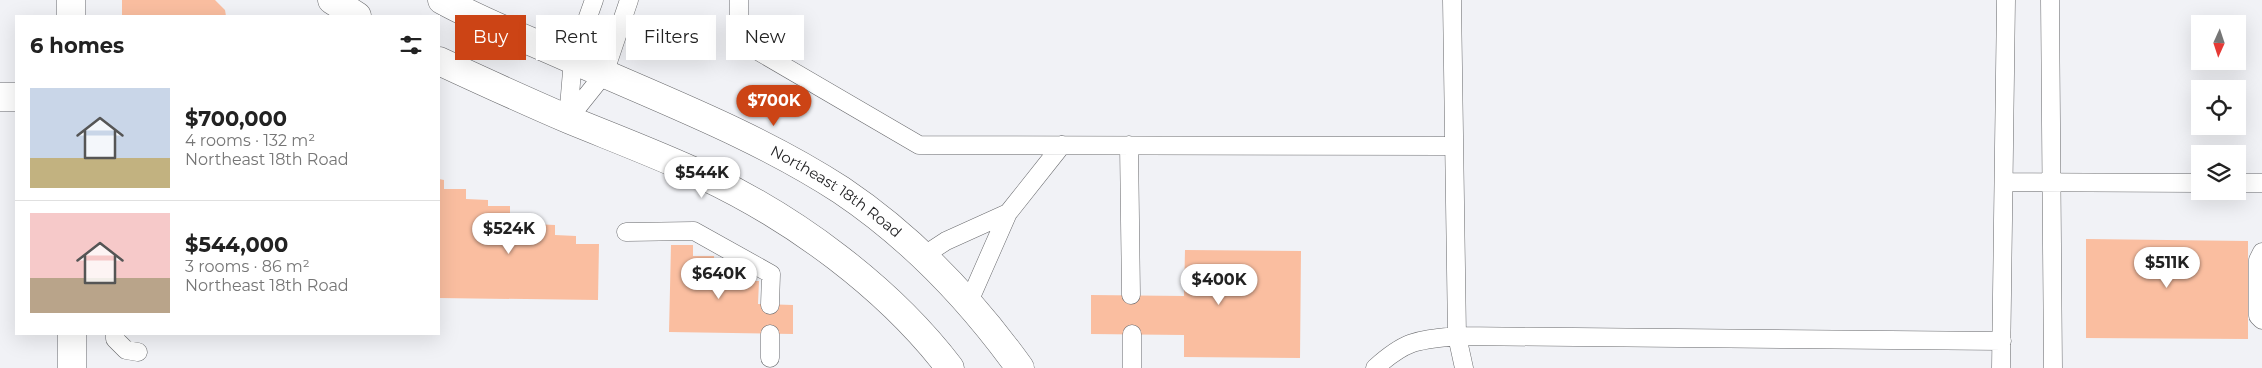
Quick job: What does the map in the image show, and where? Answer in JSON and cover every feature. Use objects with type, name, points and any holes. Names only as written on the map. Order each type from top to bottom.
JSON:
[{"type":"street","points":[[71,0],[71,15]]},
{"type":"street","points":[[332,0],[355,15]]},
{"type":"street","name":"Northeast 18th Road","points":[[442,0],[536,43]]},
{"type":"street","name":"Northeast 18th Road","points":[[573,60],[772,150],[811,172],[874,215],[923,256],[968,304],[1020,368]]},
{"type":"street","points":[[440,61],[568,119],[702,175],[791,225],[861,276],[896,309],[950,368]]},
{"type":"street","points":[[0,97],[15,98]]},
{"type":"street","points":[[72,335],[72,368]]},
{"type":"lane","points":[[589,15],[594,0]]},
{"type":"lane","points":[[568,119],[604,74],[629,0]]},
{"type":"lane","points":[[739,0],[739,40],[919,144],[1454,146]]},
{"type":"lane","points":[[1452,0],[1457,336],[1464,368]]},
{"type":"lane","points":[[2001,368],[2006,0]]},
{"type":"lane","points":[[2050,0],[2053,368]]},
{"type":"lane","points":[[568,119],[573,60]]},
{"type":"lane","points":[[968,304],[1008,213],[1062,145]]},
{"type":"lane","points":[[1129,145],[1131,295]]},
{"type":"lane","points":[[2004,182],[2191,183]]},
{"type":"lane","points":[[2246,183],[2262,183]]},
{"type":"lane","points":[[923,256],[946,242],[1008,213]]},
{"type":"lane","points":[[626,232],[694,232],[771,274],[770,304]]},
{"type":"lane","points":[[2262,252],[2258,260],[2258,316],[2262,320]]},
{"type":"lane","points":[[770,334],[770,358]]},
{"type":"lane","points":[[1132,334],[1132,368]]},
{"type":"lane","points":[[115,335],[115,339],[126,350],[138,352]]},
{"type":"lane","points":[[1375,368],[1392,353],[1416,340],[1457,336],[2002,341]]},
{"type":"building","points":[[122,0],[215,0],[225,10],[226,15],[122,15]]},
{"type":"building","points":[[440,179],[444,180],[444,189],[466,189],[466,199],[488,200],[488,206],[510,206],[510,214],[533,214],[533,224],[555,225],[555,235],[576,236],[576,244],[599,244],[598,300],[440,298]]},
{"type":"building","points":[[2086,239],[2248,241],[2248,339],[2086,338]]},
{"type":"building","points":[[671,245],[693,245],[693,256],[714,256],[714,269],[737,270],[737,281],[759,281],[758,304],[793,305],[793,334],[669,332]]},
{"type":"building","points":[[1185,250],[1301,251],[1300,358],[1184,357],[1184,335],[1091,334],[1091,295],[1184,296]]}]
